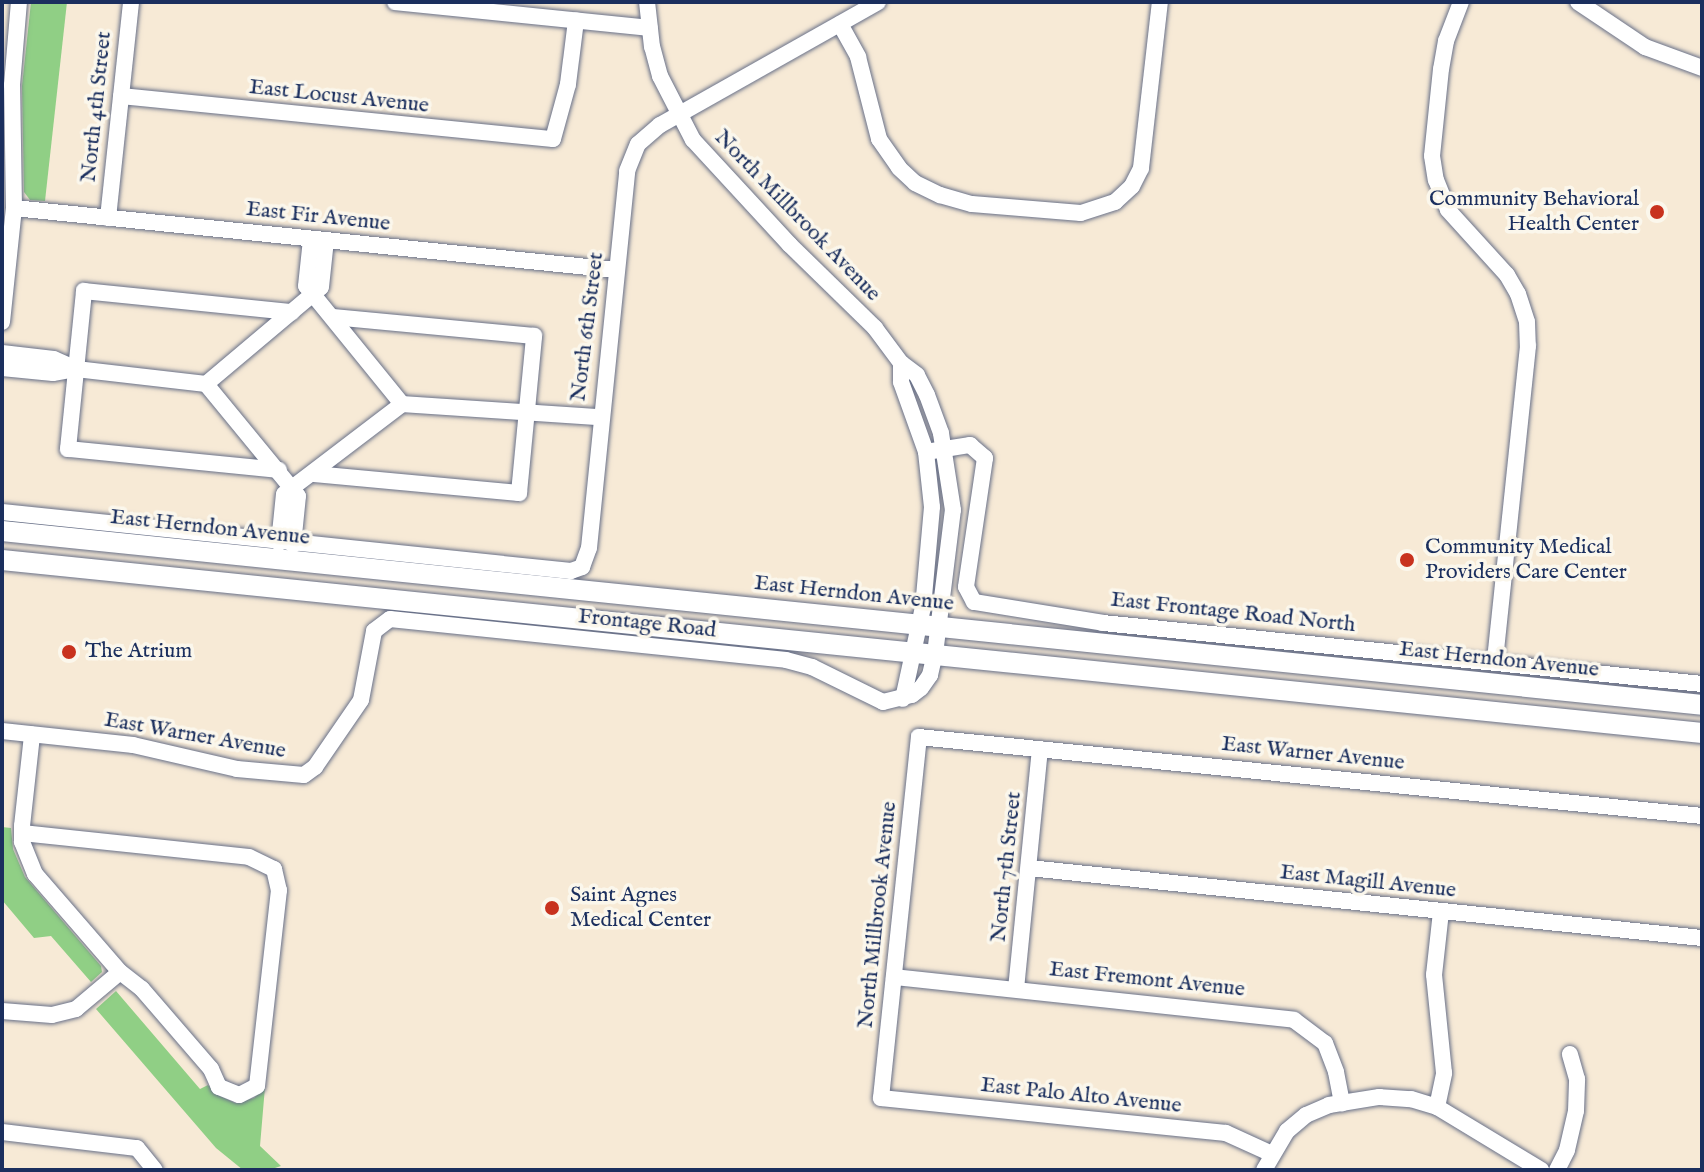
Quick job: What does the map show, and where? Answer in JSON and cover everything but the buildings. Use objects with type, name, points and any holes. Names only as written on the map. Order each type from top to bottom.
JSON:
[{"type":"main road","name":"East Herndon Avenue","points":[[2,531],[1702,705]]},
{"type":"main road","points":[[2,560],[1702,733]]},
{"type":"street","points":[[2,322],[14,208],[12,85],[19,2]]},
{"type":"street","name":"North 4th Street","points":[[108,218],[131,2]]},
{"type":"street","points":[[395,2],[650,28]]},
{"type":"street","name":"North Millbrook Avenue","points":[[647,2],[660,76],[679,116],[711,163],[875,328],[901,363],[921,383],[944,448],[953,510],[930,625],[914,651],[903,699]]},
{"type":"street","name":"North 6th Street","points":[[286,544],[571,571],[582,567],[589,548],[600,423],[631,157],[645,135],[878,2]]},
{"type":"street","points":[[840,24],[858,57],[879,139],[899,168],[915,183],[972,204],[1081,213],[1115,202],[1132,186],[1141,168],[1160,2]]},
{"type":"street","points":[[1461,2],[1446,41],[1441,69],[1432,156],[1436,180],[1448,210],[1507,275],[1518,294],[1527,322],[1528,346],[1495,662]]},
{"type":"street","points":[[1578,2],[1645,47],[1702,68]]},
{"type":"street","name":"East Locust Avenue","points":[[121,96],[553,139],[568,84],[576,21]]},
{"type":"street","name":"East Fir Avenue","points":[[14,208],[617,270]]},
{"type":"street","points":[[319,239],[306,286],[402,404]]},
{"type":"street","points":[[279,470],[68,449],[84,291],[292,312]]},
{"type":"street","points":[[206,384],[313,294]]},
{"type":"street","points":[[314,474],[519,493],[534,336],[333,317]]},
{"type":"street","points":[[2,353],[54,359],[76,369]]},
{"type":"street","name":"North Millbrook Avenue","points":[[901,363],[901,382],[926,452],[932,526],[930,625],[935,654],[926,682],[903,699]]},
{"type":"street","points":[[2,368],[53,373],[76,369],[206,384],[298,496],[286,544],[2,512]]},
{"type":"street","points":[[292,487],[314,474],[402,404],[527,414],[546,412],[600,423]]},
{"type":"street","name":"East Frontage Road North","points":[[926,452],[970,445],[985,458],[966,587],[974,602],[1103,623],[1702,684]]},
{"type":"street","name":"Frontage Road","points":[[379,625],[390,619],[786,660],[812,667],[877,701],[903,699]]},
{"type":"street","name":"East Warner Avenue","points":[[2,731],[133,745],[237,769],[304,775],[315,767],[361,700],[374,631],[379,625]]},
{"type":"street","points":[[22,833],[249,857],[274,869],[279,890],[259,1080],[248,1092],[239,1095],[219,1087],[211,1069],[152,1000],[120,972],[35,874],[25,853],[22,833],[32,735]]},
{"type":"street","name":"North Millbrook Avenue","points":[[881,1098],[919,737]]},
{"type":"street","name":"East Warner Avenue","points":[[919,737],[1702,816]]},
{"type":"street","name":"North 7th Street","points":[[1016,989],[1040,749]]},
{"type":"street","name":"East Magill Avenue","points":[[1029,868],[1702,938]]},
{"type":"street","points":[[1437,1107],[1444,1073],[1434,975],[1441,912]]},
{"type":"street","points":[[2,1011],[52,1015],[76,1009],[120,972]]},
{"type":"street","name":"East Fremont Avenue","points":[[894,977],[1294,1020],[1325,1043],[1336,1072],[1342,1103]]},
{"type":"street","points":[[1557,1170],[1567,1150],[1576,1111],[1577,1079],[1570,1054]]},
{"type":"street","points":[[1264,1170],[1296,1123],[1317,1110],[1342,1103],[1396,1097],[1437,1107],[1541,1170]]},
{"type":"street","name":"East Palo Alto Avenue","points":[[881,1098],[1226,1133],[1272,1154]]},
{"type":"street","points":[[2,1132],[137,1148],[155,1170]]},
{"type":"green space","points":[[31,2],[67,2],[45,201],[30,200],[24,192],[22,86]]},
{"type":"green space","points":[[2,827],[11,828],[13,849],[25,877],[101,966],[102,972],[91,982],[51,936],[34,938],[2,900]]},
{"type":"green space","points":[[116,991],[200,1089],[208,1085],[216,1094],[235,1103],[254,1098],[265,1087],[260,1146],[281,1166],[269,1170],[243,1170],[216,1148],[96,1009]]},
{"type":"place","name":"Community Behavioral Health Center","points":[[1657,212]]},
{"type":"place","name":"Community Medical Providers Care Center","points":[[1407,560]]},
{"type":"place","name":"The Atrium","points":[[69,652]]},
{"type":"place","name":"Saint Agnes Medical Center","points":[[552,908]]}]
